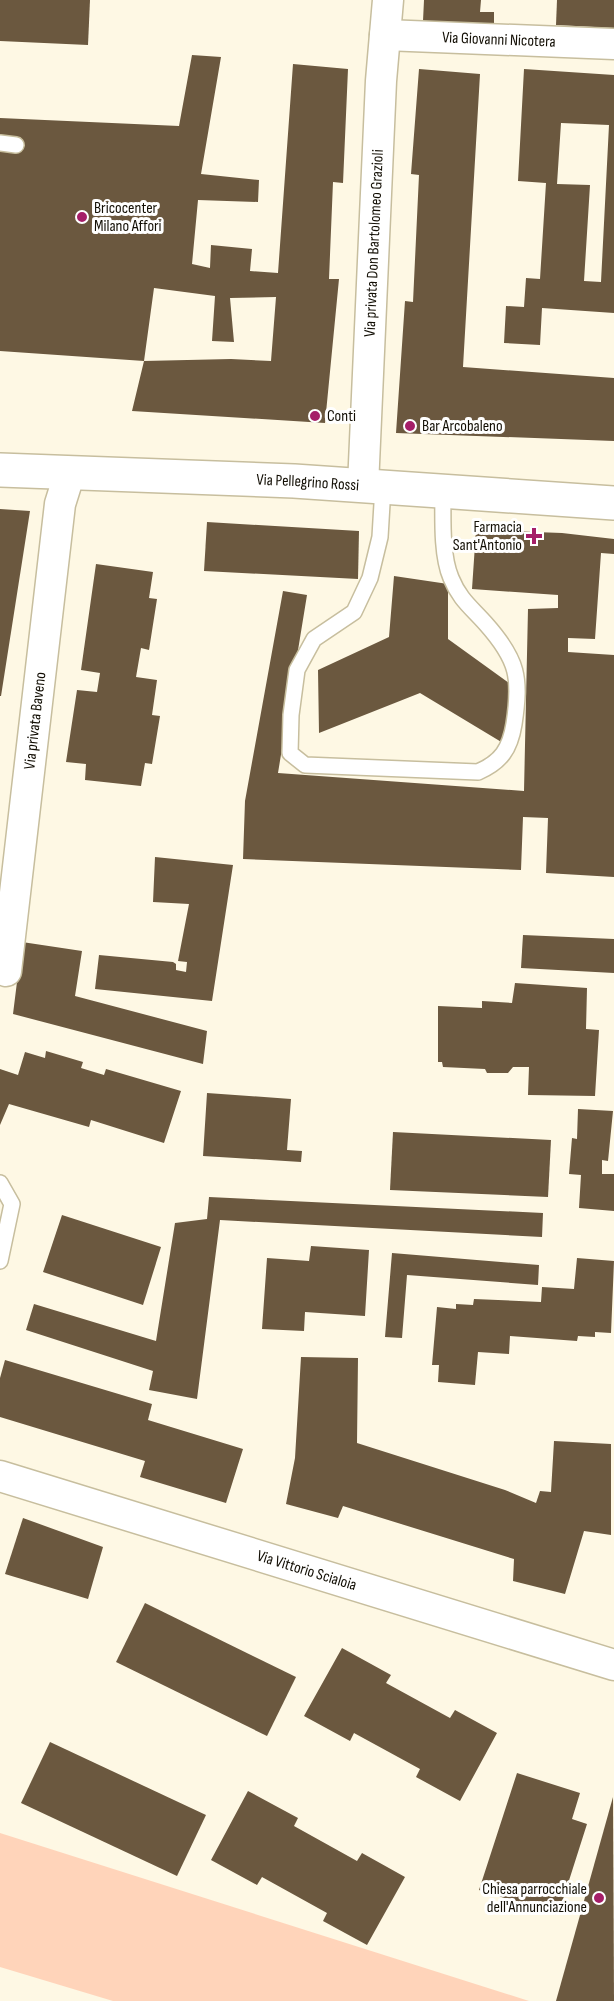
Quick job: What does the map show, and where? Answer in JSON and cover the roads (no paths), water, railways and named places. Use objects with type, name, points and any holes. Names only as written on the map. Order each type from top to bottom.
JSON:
[{"type":"main road","name":"Via Pellegrino Rossi","points":[[0,470],[373,487],[614,503]]},
{"type":"street","name":"Via privata Don Bartolomeo Grazioli","points":[[373,487],[364,418],[388,0]]},
{"type":"street","name":"Via Giovanni Nicotera","points":[[385,36],[614,44]]},
{"type":"street","name":"Via privata Baveno","points":[[6,971],[60,504],[70,472]]},
{"type":"street","name":"Via Vittorio Scialoia","points":[[0,1476],[614,1665]]},
{"type":"lane","points":[[0,143],[16,145]]},
{"type":"lane","points":[[373,487],[380,537],[370,578],[354,612],[314,639],[297,670],[291,715],[290,753],[306,765],[478,772],[501,758],[511,743],[519,691],[512,657],[486,623],[464,603],[450,576],[443,525],[443,491]]},
{"type":"lane","points":[[0,1183],[12,1204],[8,1233],[0,1261]]},
{"type":"place","name":"Bricocenter Milano Affori","points":[[82,217]]},
{"type":"place","name":"Conti","points":[[315,416]]},
{"type":"place","name":"Bar Arcobaleno","points":[[410,426]]},
{"type":"place","name":"Farmacia Sant'Antonio","points":[[534,536]]},
{"type":"place","name":"Chiesa parrocchiale dell'Annunciazione","points":[[599,1898]]}]
